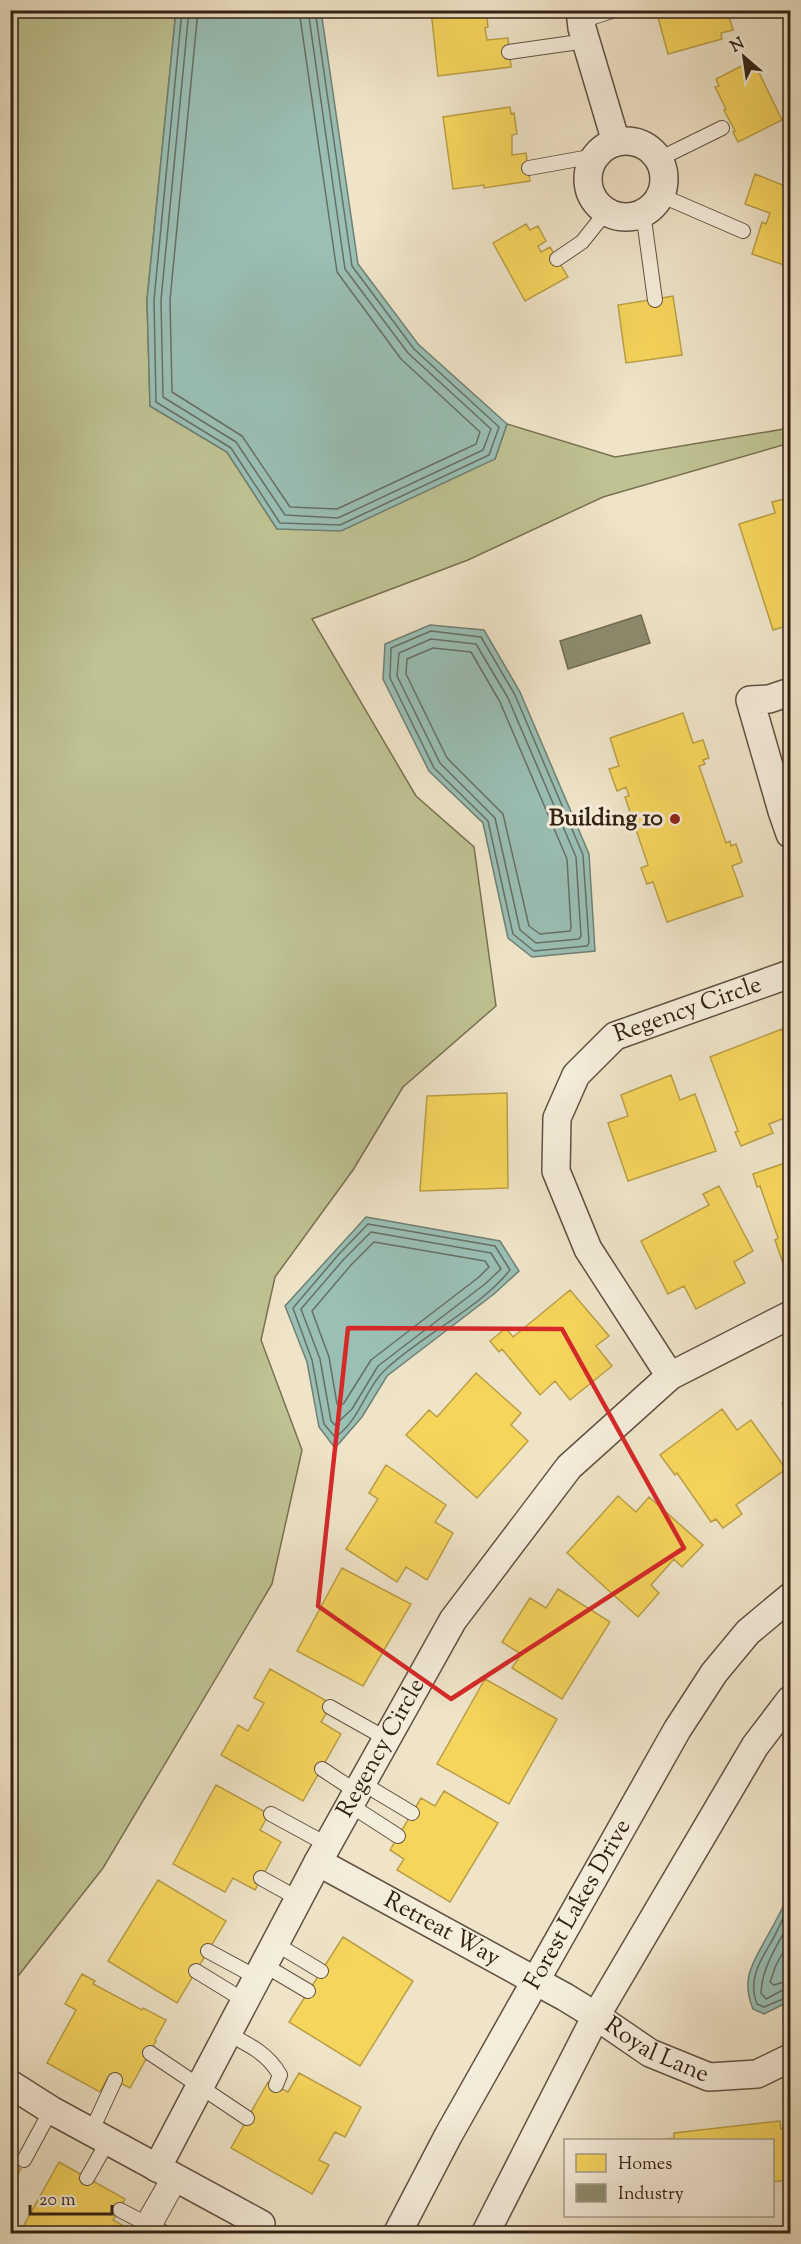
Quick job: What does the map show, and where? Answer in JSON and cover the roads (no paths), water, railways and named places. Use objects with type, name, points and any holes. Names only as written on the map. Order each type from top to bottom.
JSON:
[{"type":"street","points":[[583,24],[606,149]]},
{"type":"street","points":[[629,141],[641,143],[659,159],[664,177],[652,204],[632,216],[619,216],[606,212],[596,203],[590,192],[587,180],[589,167],[606,149],[629,141]]},
{"type":"street","points":[[790,692],[769,699],[750,700],[790,834]]},
{"type":"street","name":"Regency Circle","points":[[670,1376],[588,1249],[556,1171],[557,1118],[576,1075],[615,1036],[790,974]]},
{"type":"street","name":"Regency Circle","points":[[169,2174],[200,2087],[323,1854],[453,1620],[569,1467],[670,1376],[790,1315]]},
{"type":"street","name":"Forest Lakes Drive","points":[[397,2234],[448,2136],[677,1730],[714,1673],[748,1632],[790,1597]]},
{"type":"street","points":[[485,2234],[596,2016],[755,1746],[790,1700]]},
{"type":"street","name":"Retreat Way","points":[[323,1854],[565,1997]]},
{"type":"street","name":"Royal Lane","points":[[565,1997],[650,2053],[709,2077],[757,2074],[790,2058]]},
{"type":"street","points":[[10,2084],[51,2110],[261,2224]]},
{"type":"lane","points":[[509,52],[615,10]]},
{"type":"lane","points":[[659,159],[722,128]]},
{"type":"lane","points":[[529,168],[606,149]]},
{"type":"lane","points":[[655,300],[652,204],[742,231]]},
{"type":"lane","points":[[557,260],[582,242],[606,212]]},
{"type":"lane","points":[[330,1707],[387,1739]]},
{"type":"lane","points":[[322,1769],[357,1793],[398,1836]]},
{"type":"lane","points":[[357,1793],[412,1813]]},
{"type":"lane","points":[[271,1814],[323,1854]]},
{"type":"lane","points":[[261,1878],[299,1899]]},
{"type":"lane","points":[[208,1951],[308,1991]]},
{"type":"lane","points":[[196,1971],[321,1971]]},
{"type":"lane","points":[[228,2034],[253,2046],[272,2061],[280,2075],[276,2085]]},
{"type":"lane","points":[[150,2053],[248,2118]]},
{"type":"lane","points":[[87,2178],[115,2080]]},
{"type":"lane","points":[[24,2160],[51,2110]]},
{"type":"lane","points":[[120,2210],[143,2222],[169,2174]]},
{"type":"lane","points":[[166,2234],[154,2227],[169,2174]]},
{"type":"water","points":[[176,11],[321,11],[358,264],[418,344],[507,424],[495,459],[341,531],[277,529],[227,452],[150,406],[147,300]]},
{"type":"water","points":[[430,625],[484,630],[520,692],[589,854],[595,951],[532,957],[508,938],[483,823],[429,771],[383,679],[385,644]]},
{"type":"water","points":[[366,1217],[500,1241],[519,1271],[494,1294],[387,1376],[362,1417],[335,1448],[319,1427],[307,1362],[285,1306]]},
{"type":"water","points":[[790,1893],[790,2001],[764,2014],[753,2009],[749,1998],[748,1979],[750,1970]]},
{"type":"place","name":"Building 10","points":[[675,819]]}]
